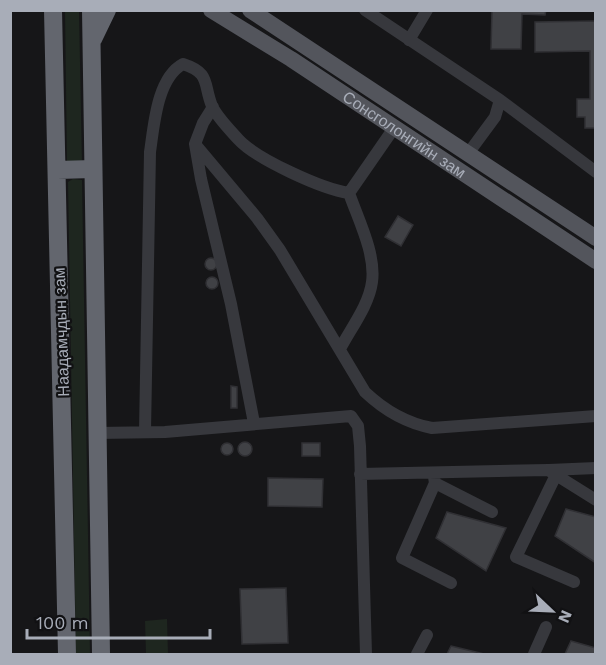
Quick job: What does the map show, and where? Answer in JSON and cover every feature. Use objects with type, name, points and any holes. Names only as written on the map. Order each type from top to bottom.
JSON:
[{"type":"highway","name":"Наадамчдын зам","points":[[91,10],[101,654]]},
{"type":"highway","points":[[91,44],[107,10]]},
{"type":"highway","name":"Наадамчдын зам","points":[[51,15],[57,170],[67,654]]},
{"type":"highway","points":[[57,170],[93,169]]},
{"type":"main road","name":"Сонсголонгийн зам","points":[[212,10],[596,261]]},
{"type":"main road","name":"Сонсголонгийн зам","points":[[250,10],[596,238]]},
{"type":"main road","points":[[257,10],[270,23]]},
{"type":"street","points":[[365,10],[500,100],[596,172]]},
{"type":"street","points":[[409,40],[427,10]]},
{"type":"street","points":[[145,432],[150,152],[155,115],[168,79],[175,69],[183,64],[199,70],[206,80],[213,106],[239,141],[277,165],[335,191],[349,193]]},
{"type":"street","points":[[467,155],[495,117],[500,100]]},
{"type":"street","points":[[213,106],[195,144],[201,179],[231,304],[254,423]]},
{"type":"street","points":[[349,193],[394,128]]},
{"type":"street","points":[[195,144],[257,218],[340,349],[364,392],[379,405],[414,424],[432,428],[596,416]]},
{"type":"street","points":[[340,349],[363,308],[372,283],[372,266],[349,193]]},
{"type":"street","points":[[97,433],[145,432],[351,416],[358,426],[366,654]]},
{"type":"street","points":[[360,474],[434,478],[552,473],[596,468]]},
{"type":"street","points":[[552,473],[596,500]]},
{"type":"street","points":[[552,473],[516,557],[574,582]]},
{"type":"street","points":[[434,478],[492,512]]},
{"type":"street","points":[[434,478],[402,558],[451,583]]},
{"type":"street","points":[[534,654],[546,627]]},
{"type":"street","points":[[417,654],[427,635]]},
{"type":"shaded area","points":[[65,11],[79,11],[82,164],[67,164]]},
{"type":"shaded area","points":[[73,179],[82,180],[90,654],[76,654],[68,182]]},
{"type":"shaded area","points":[[167,619],[168,654],[146,654],[145,621]]},
{"type":"building","points":[[492,10],[546,10],[545,15],[522,14],[521,49],[491,49]]},
{"type":"building","points":[[596,21],[596,128],[585,128],[585,117],[577,117],[577,99],[590,99],[590,51],[535,52],[535,22]]},
{"type":"building","points":[[398,216],[413,225],[401,246],[385,237]]},
{"type":"building","points":[[211,258],[217,264],[211,270],[205,264]]},
{"type":"building","points":[[214,277],[218,283],[214,289],[210,289],[206,281]]},
{"type":"building","points":[[231,386],[237,387],[237,408],[231,408]]},
{"type":"building","points":[[245,442],[250,444],[252,449],[250,454],[245,456],[240,454],[238,449],[240,444]]},
{"type":"building","points":[[229,443],[233,449],[229,455],[225,455],[221,447]]},
{"type":"building","points":[[302,443],[320,443],[320,456],[302,456]]},
{"type":"building","points":[[268,478],[323,479],[322,507],[268,506]]},
{"type":"building","points":[[566,509],[596,517],[596,563],[555,536]]},
{"type":"building","points":[[447,512],[506,528],[486,571],[436,538]]},
{"type":"building","points":[[286,588],[288,643],[242,644],[240,589]]},
{"type":"building","points":[[571,641],[596,648],[596,654],[565,654]]},
{"type":"building","points":[[451,646],[484,654],[447,654]]}]
